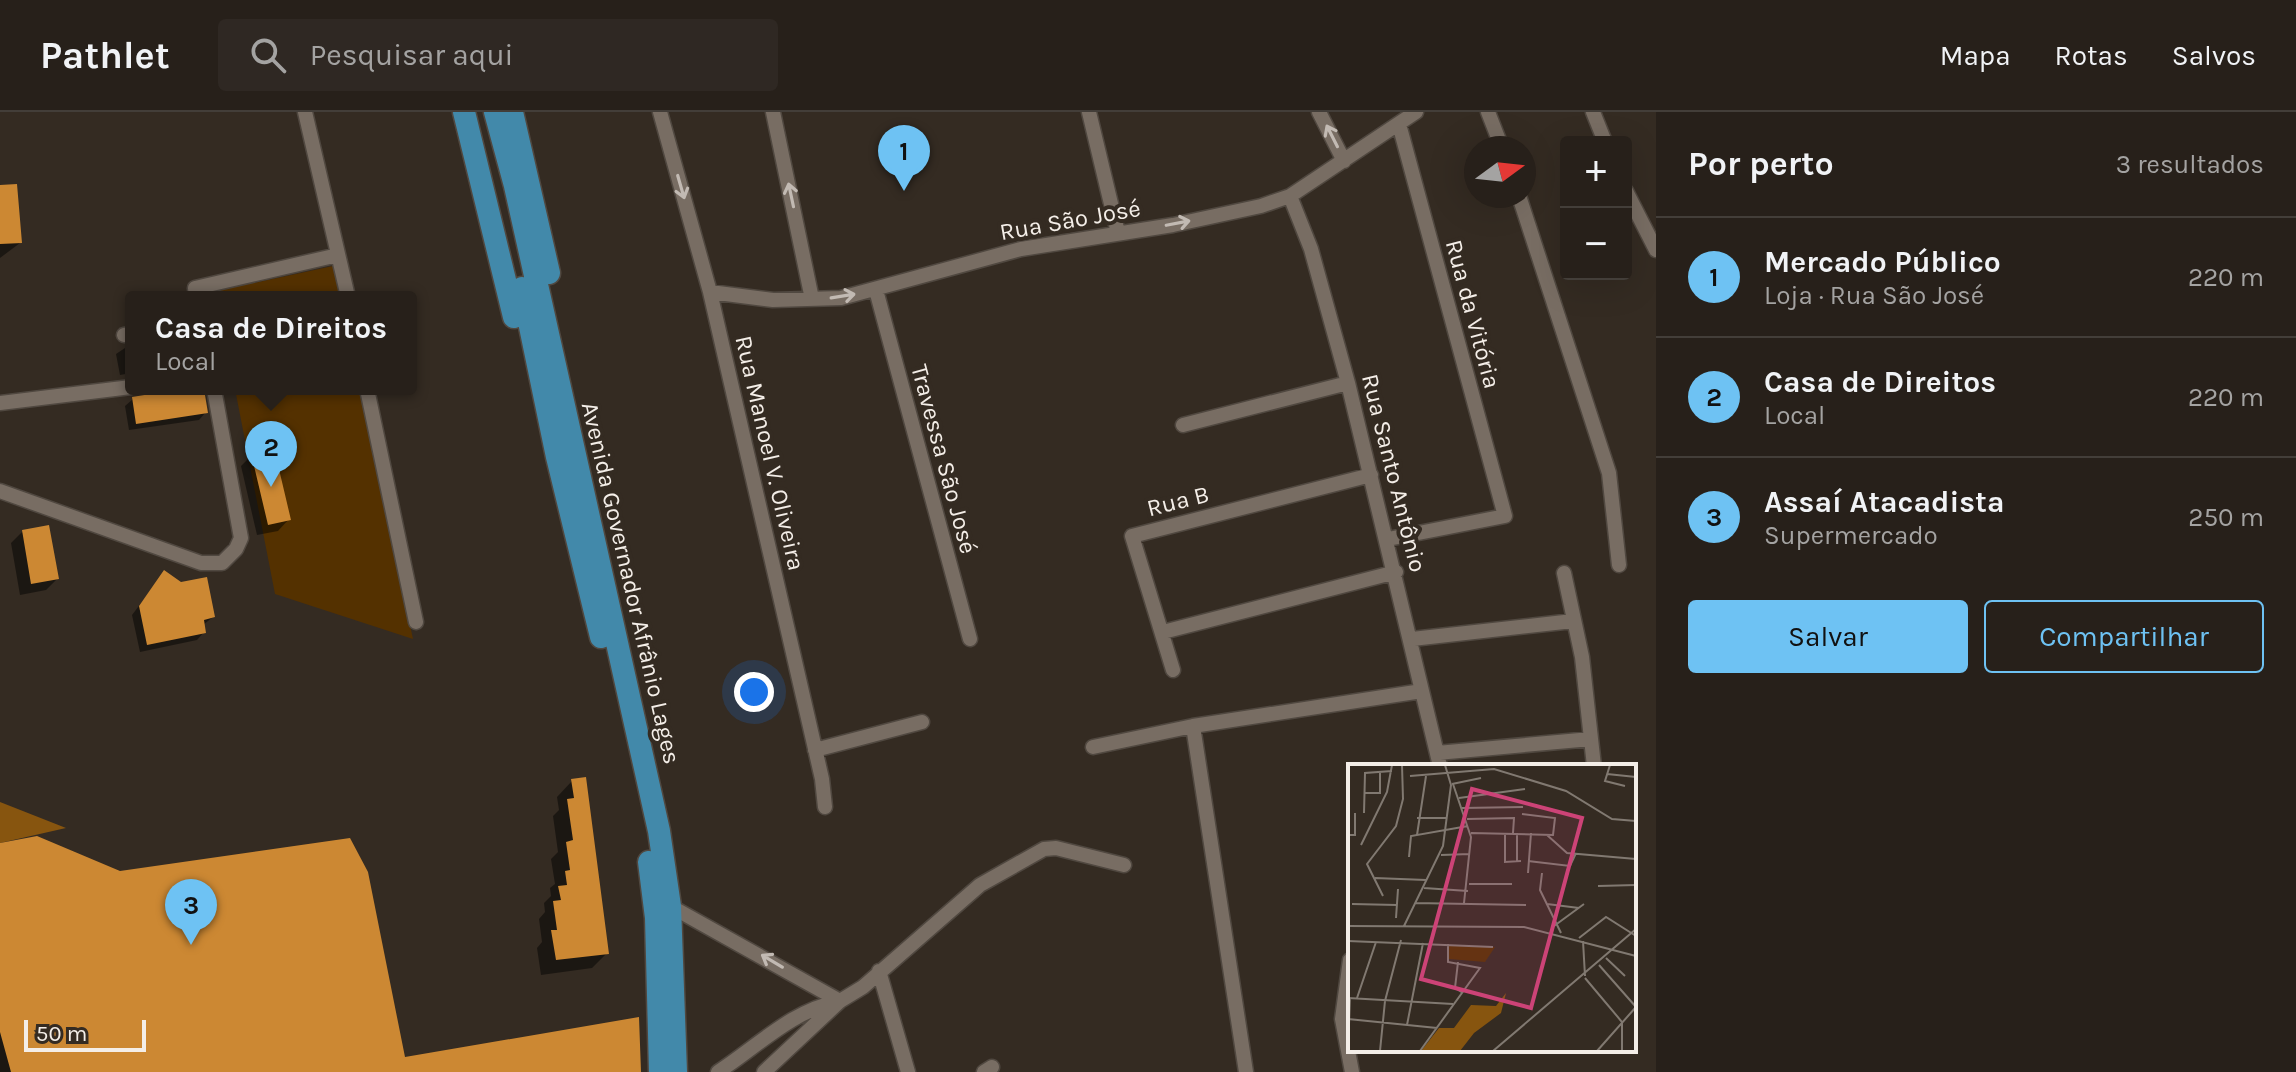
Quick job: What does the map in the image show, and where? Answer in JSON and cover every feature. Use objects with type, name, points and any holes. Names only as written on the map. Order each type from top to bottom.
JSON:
[{"type":"main road","points":[[464,112],[513,312],[566,459]]},
{"type":"main road","name":"Avenida Governador Afrânio Lages","points":[[480,112],[566,459],[644,754],[670,906],[676,1072]]},
{"type":"main road","name":"Avenida Governador Afrânio Lages","points":[[495,112],[515,186],[566,459],[645,834],[656,918],[660,1072]]},
{"type":"main road","points":[[512,112],[561,328],[572,393],[566,459]]},
{"type":"street","points":[[305,112],[347,291]]},
{"type":"street","name":"Rua Manoel V. Oliveira","points":[[660,112],[710,292],[815,750],[825,807]]},
{"type":"street","points":[[773,112],[812,299]]},
{"type":"street","points":[[1089,112],[1118,233]]},
{"type":"street","points":[[1319,112],[1344,161]]},
{"type":"street","name":"Rua São José","points":[[710,292],[773,300],[841,298],[1021,249],[1261,206],[1290,196],[1416,112]]},
{"type":"street","points":[[1488,112],[1497,136]]},
{"type":"street","points":[[1593,112],[1603,136]]},
{"type":"street","name":"Rua da Vitória","points":[[1388,539],[1505,516],[1399,124]]},
{"type":"street","name":"Rua Santo Antônio","points":[[1290,196],[1311,249],[1348,383],[1412,639],[1438,760]]},
{"type":"street","points":[[1632,203],[1656,250]]},
{"type":"street","points":[[1523,208],[1609,473],[1619,565]]},
{"type":"street","points":[[203,291],[338,255]]},
{"type":"street","name":"Travessa São José","points":[[876,290],[970,639]]},
{"type":"street","points":[[1183,425],[1348,383]]},
{"type":"street","points":[[0,403],[125,388]]},
{"type":"street","points":[[0,491],[214,566],[229,558],[241,538],[215,395]]},
{"type":"street","points":[[368,395],[416,622]]},
{"type":"street","name":"Rua B","points":[[1173,670],[1132,536],[1371,475]]},
{"type":"street","points":[[1163,632],[1396,572]]},
{"type":"street","points":[[1564,573],[1582,657],[1594,764]]},
{"type":"street","points":[[1412,639],[1573,621]]},
{"type":"street","points":[[1093,747],[1193,726],[1422,691]]},
{"type":"street","points":[[815,750],[922,722]]},
{"type":"street","points":[[1193,726],[1233,978],[1244,1072]]},
{"type":"street","points":[[1438,760],[1591,739]]},
{"type":"street","points":[[764,1072],[840,1001],[863,987],[980,885],[1044,849],[1056,848],[1124,865]]},
{"type":"street","points":[[670,906],[840,1001]]},
{"type":"street","points":[[879,971],[908,1072]]},
{"type":"street","points":[[1348,975],[1342,1019],[1348,1051]]},
{"type":"street","points":[[718,1072],[766,1035],[817,1006],[840,1001]]},
{"type":"street","points":[[1348,1052],[1352,1072]]},
{"type":"shaded area","points":[[333,266],[339,291],[217,291]]},
{"type":"shaded area","points":[[236,395],[361,395],[413,639],[275,594]]},
{"type":"shaded area","points":[[0,802],[66,828],[0,843]]},
{"type":"building","points":[[17,184],[22,243],[0,244],[0,185]]},
{"type":"building","points":[[205,395],[208,413],[136,424],[132,397]]},
{"type":"building","points":[[274,448],[291,520],[268,525],[251,453]]},
{"type":"building","points":[[49,525],[59,579],[31,584],[22,530]]},
{"type":"building","points":[[164,570],[181,582],[207,577],[215,617],[204,620],[206,633],[147,645],[139,606]]},
{"type":"building","points":[[586,777],[609,954],[556,960],[551,930],[557,930],[553,901],[561,900],[558,886],[567,885],[565,871],[570,870],[566,842],[573,840],[567,799],[574,798],[571,779]]},
{"type":"building","points":[[37,836],[120,871],[350,838],[368,872],[405,1057],[639,1017],[641,1072],[11,1072],[0,1032],[0,843]]},
{"type":"place","name":"Mercado Público","points":[[904,191]]},
{"type":"place","name":"Casa de Direitos","points":[[271,487]]},
{"type":"place","name":"Assaí Atacadista","points":[[191,945]]}]
